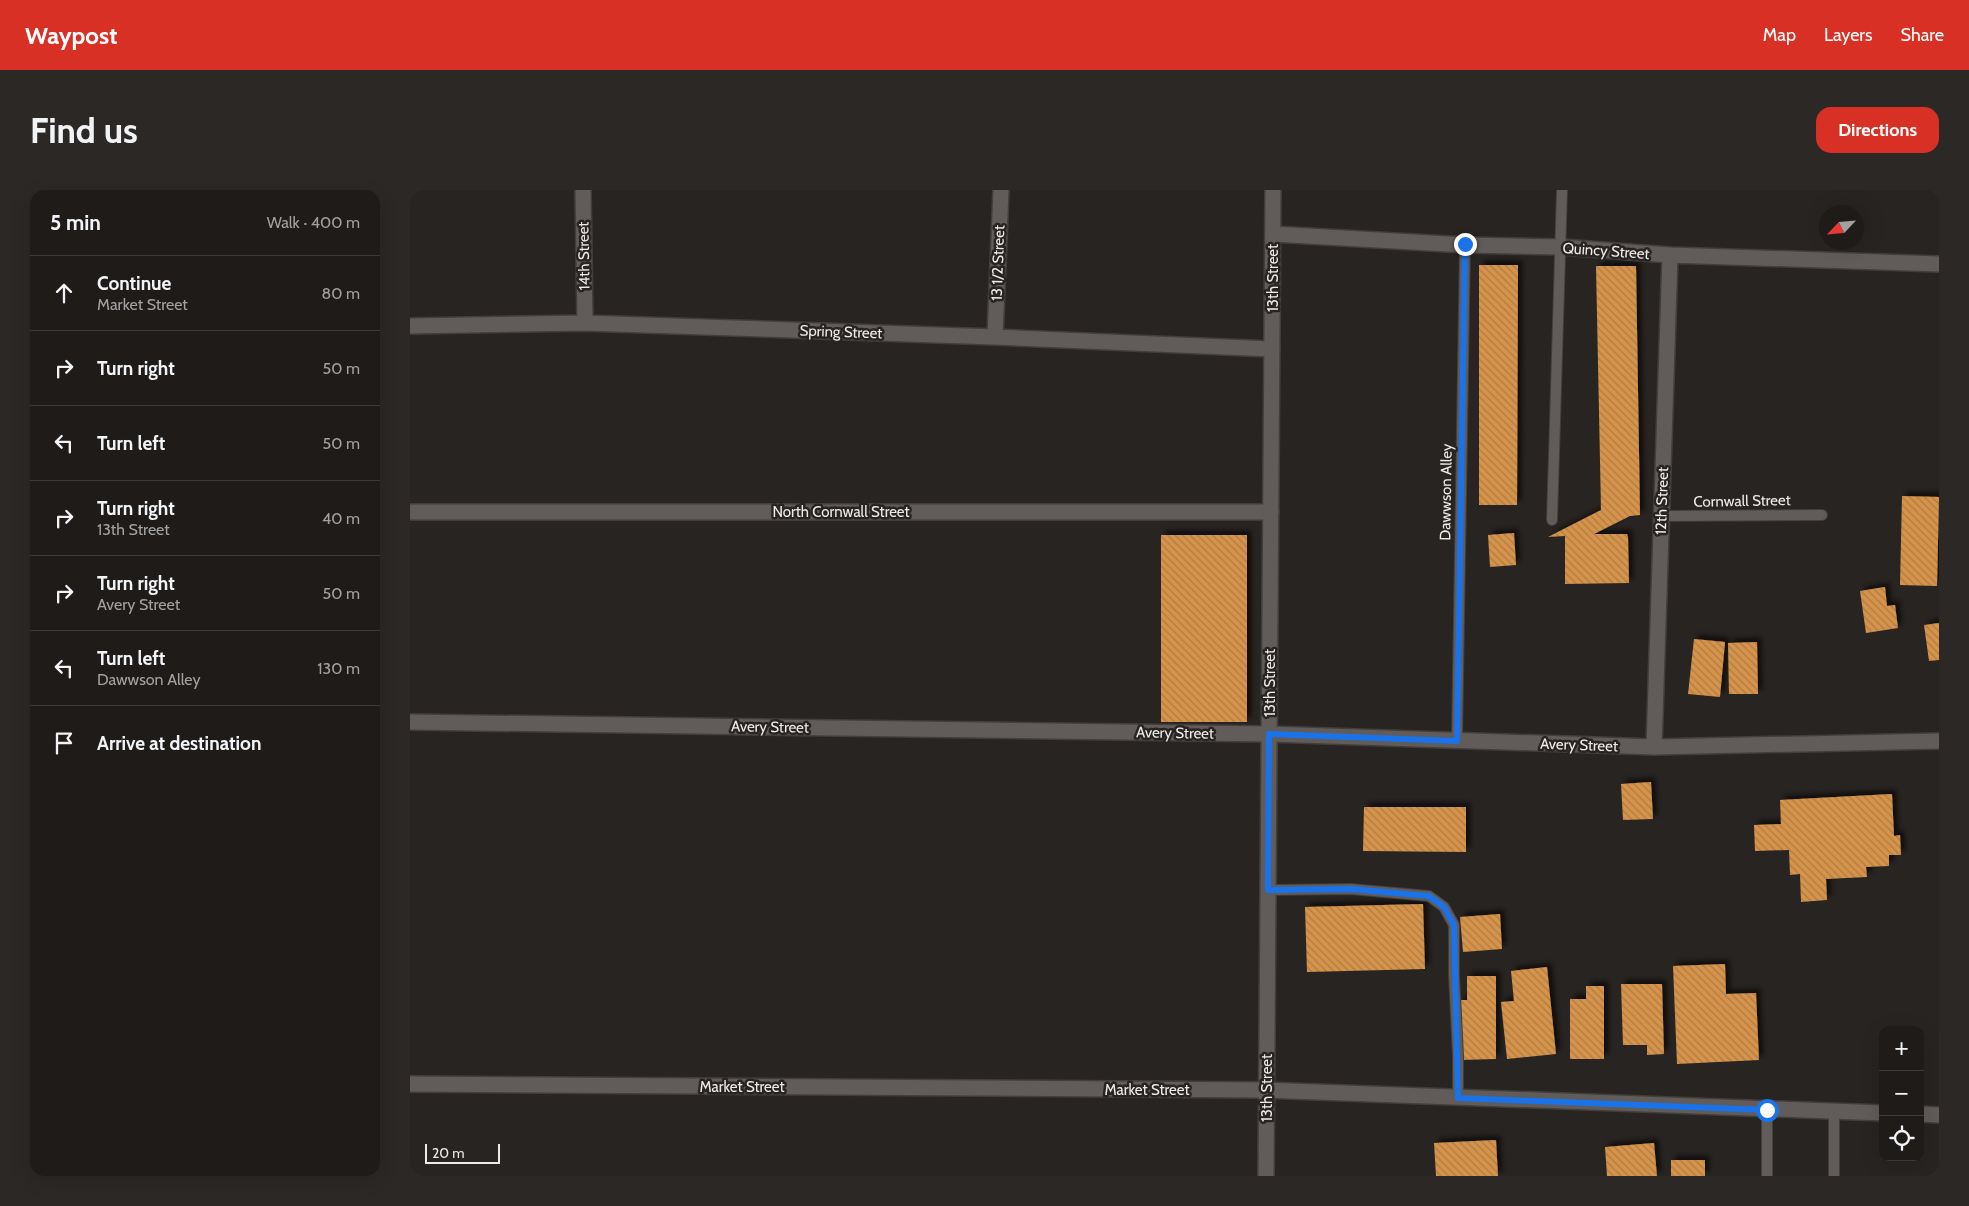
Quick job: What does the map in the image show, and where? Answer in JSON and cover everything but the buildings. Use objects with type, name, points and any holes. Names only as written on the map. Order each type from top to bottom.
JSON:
[{"type":"street","name":"14th Street","points":[[583,190],[585,322]]},
{"type":"street","name":"13 1/2 Street","points":[[995,337],[1001,190]]},
{"type":"street","name":"13th Street","points":[[1266,1176],[1273,190]]},
{"type":"street","name":"Quincy Street","points":[[1273,234],[1562,247],[1670,255],[1939,264]]},
{"type":"street","name":"12th Street","points":[[1654,747],[1670,255]]},
{"type":"street","name":"Spring Street","points":[[410,326],[585,322],[1272,349]]},
{"type":"street","name":"North Cornwall Street","points":[[410,512],[1271,512]]},
{"type":"street","name":"Avery Street","points":[[410,722],[1269,734],[1654,747],[1939,741]]},
{"type":"street","name":"Market Street","points":[[410,1084],[1266,1090],[1879,1113]]},
{"type":"street","points":[[1924,1114],[1939,1115]]},
{"type":"lane","points":[[1552,520],[1562,247],[1562,190]]},
{"type":"lane","name":"Dawwson Alley","points":[[1457,741],[1465,244]]},
{"type":"lane","name":"Cornwall Street","points":[[1662,516],[1822,515]]},
{"type":"lane","points":[[1268,890],[1351,889],[1429,896],[1444,907],[1454,925],[1458,1098]]},
{"type":"lane","points":[[1767,1110],[1767,1176]]},
{"type":"lane","points":[[1834,1112],[1834,1176]]},
{"type":"route","points":[[1465,244],[1457,741],[1269,734],[1268,890],[1351,889],[1429,896],[1444,907],[1454,925],[1458,1098],[1767,1110]]}]
